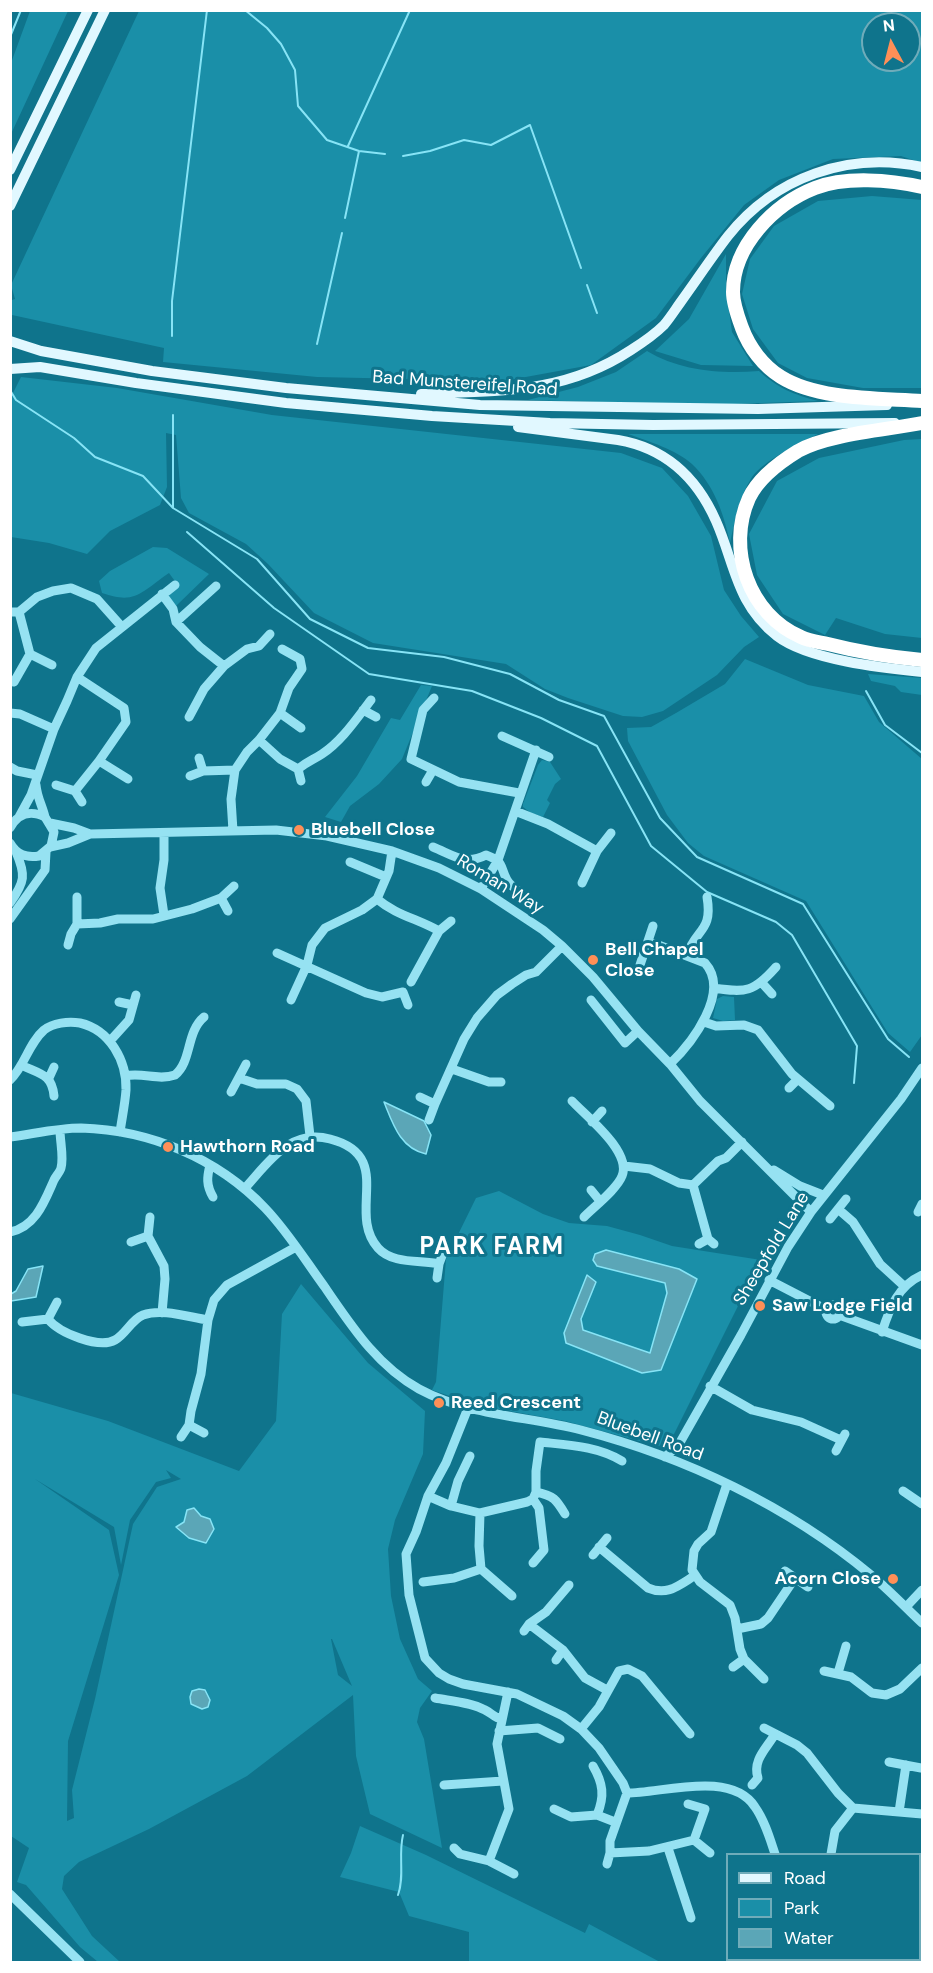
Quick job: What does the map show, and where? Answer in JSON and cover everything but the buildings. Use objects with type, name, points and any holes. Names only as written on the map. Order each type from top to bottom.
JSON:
[{"type":"highway","points":[[922,187],[886,180],[857,180],[817,187],[792,198],[764,222],[750,241],[738,263],[733,293],[737,315],[755,353],[779,376],[800,386],[839,395],[922,402]]},
{"type":"highway","points":[[922,423],[827,440],[800,450],[780,462],[750,497],[742,520],[740,551],[747,579],[759,604],[780,625],[802,638],[868,653],[922,660]]},
{"type":"main road","points":[[10,170],[87,10]]},
{"type":"main road","points":[[10,206],[105,10]]},
{"type":"main road","points":[[382,396],[536,388],[562,382],[598,368],[632,350],[664,324],[729,235],[763,200],[802,177],[836,167],[904,163],[922,167]]},
{"type":"main road","name":"Bad Munstereifel Road","points":[[10,341],[40,351],[152,371],[286,388],[480,405],[758,409],[922,402]]},
{"type":"main road","name":"Bad Munstereifel Road","points":[[10,369],[40,367],[136,383],[286,403],[432,417],[653,425],[922,423]]},
{"type":"main road","points":[[432,417],[633,442],[653,450],[678,467],[701,491],[717,522],[737,584],[753,612],[777,636],[801,650],[855,662],[922,672]]},
{"type":"street","points":[[10,828],[31,795],[36,775],[54,729],[77,677],[96,648],[175,585]]},
{"type":"street","points":[[176,622],[216,586]]},
{"type":"street","points":[[52,665],[30,654],[15,612],[37,597],[71,588],[97,599],[122,627]]},
{"type":"street","points":[[162,594],[173,609],[176,622],[200,647],[224,666]]},
{"type":"street","points":[[189,717],[204,688],[224,666],[247,649],[259,646],[270,634]]},
{"type":"street","points":[[233,831],[231,799],[235,770],[280,713],[289,688],[302,669],[300,659],[282,649]]},
{"type":"street","points":[[14,682],[30,654]]},
{"type":"street","points":[[75,791],[126,722],[124,708],[77,677]]},
{"type":"street","points":[[434,698],[423,710],[411,759],[459,782],[519,793]]},
{"type":"street","points":[[298,769],[308,760],[323,754],[371,700]]},
{"type":"street","points":[[363,710],[376,717]]},
{"type":"street","points":[[10,713],[20,714],[54,729]]},
{"type":"street","points":[[280,713],[301,728]]},
{"type":"street","points":[[502,736],[549,757]]},
{"type":"street","points":[[259,740],[280,759],[298,769],[301,781]]},
{"type":"street","points":[[481,889],[498,860],[519,793],[536,750]]},
{"type":"street","points":[[199,758],[203,771]]},
{"type":"street","points":[[99,760],[128,779]]},
{"type":"street","points":[[10,767],[36,775]]},
{"type":"street","points":[[190,776],[203,771],[235,770]]},
{"type":"street","points":[[426,782],[433,770]]},
{"type":"street","points":[[10,919],[45,870],[54,832],[38,801],[36,775]]},
{"type":"street","points":[[56,786],[75,791],[82,802]]},
{"type":"street","points":[[515,811],[548,824],[597,851]]},
{"type":"street","name":"Roman Way","points":[[19,817],[30,813],[90,834],[276,830],[345,839],[392,850],[439,868],[481,889],[543,930],[562,946],[670,1064],[700,1101],[811,1212]]},
{"type":"street","points":[[164,833],[164,860],[160,888],[164,915]]},
{"type":"street","points":[[582,883],[597,851],[610,833]]},
{"type":"street","name":"Roman Way","points":[[13,847],[23,856],[31,858],[90,834]]},
{"type":"street","points":[[10,903],[23,880],[23,868],[13,847]]},
{"type":"street","points":[[433,847],[467,861],[473,861],[486,855],[498,860],[502,864],[508,882],[525,896]]},
{"type":"street","points":[[291,1000],[307,965],[312,945],[326,928],[362,910],[377,898],[389,872],[392,850]]},
{"type":"street","points":[[350,862],[386,877]]},
{"type":"street","points":[[77,924],[118,919],[153,919],[192,909],[221,898],[234,886]]},
{"type":"street","points":[[68,945],[77,924],[77,897]]},
{"type":"street","points":[[687,955],[691,945],[705,927],[710,913],[707,897]]},
{"type":"street","points":[[221,898],[228,911]]},
{"type":"street","points":[[377,898],[396,913],[418,920],[439,931]]},
{"type":"street","points":[[411,982],[439,931],[451,921]]},
{"type":"street","points":[[640,964],[653,926]]},
{"type":"street","points":[[648,941],[705,963],[710,968],[714,988],[704,1022],[683,1052],[670,1064]]},
{"type":"street","points":[[429,1120],[468,1032],[487,1006],[512,984],[536,972],[562,946]]},
{"type":"street","points":[[277,953],[366,993],[382,997],[403,992],[408,1005]]},
{"type":"street","points":[[714,988],[738,991],[752,988],[762,983],[776,967]]},
{"type":"street","points":[[762,983],[772,994]]},
{"type":"street","points":[[110,1041],[129,1020],[136,995]]},
{"type":"street","points":[[591,1000],[625,1043],[638,1031]]},
{"type":"street","points":[[119,1002],[133,1005]]},
{"type":"street","points":[[125,1076],[175,1075],[183,1066],[195,1028],[204,1017]]},
{"type":"street","points":[[704,1022],[716,1026],[744,1026],[758,1030],[798,1079],[830,1106]]},
{"type":"street","points":[[10,1080],[36,1038],[46,1029],[61,1023],[82,1024],[94,1029],[110,1041],[118,1054],[125,1076],[126,1092],[120,1132]]},
{"type":"street","points":[[231,1092],[246,1064]]},
{"type":"street","points":[[21,1065],[48,1078],[53,1084],[54,1096]]},
{"type":"street","points":[[48,1078],[54,1066]]},
{"type":"street","name":"Sheepfold Lane","points":[[665,1457],[678,1446],[741,1335],[769,1280],[811,1212],[901,1099],[922,1068]]},
{"type":"street","points":[[452,1069],[489,1082],[501,1082]]},
{"type":"street","points":[[239,1078],[257,1084],[286,1084],[297,1089],[306,1101],[310,1136]]},
{"type":"street","points":[[789,1088],[798,1079]]},
{"type":"street","points":[[420,1097],[435,1104]]},
{"type":"street","points":[[572,1101],[618,1149],[624,1166],[623,1175],[618,1183],[584,1217]]},
{"type":"street","points":[[592,1122],[602,1111]]},
{"type":"street","name":"Bluebell Road","points":[[10,1137],[79,1128],[120,1132],[173,1146],[210,1165],[245,1188],[281,1226],[364,1343],[382,1362],[417,1388],[450,1403],[468,1408],[580,1430],[634,1446],[727,1484],[786,1515],[830,1544],[870,1574],[922,1623]]},
{"type":"street","points":[[10,1232],[23,1227],[40,1210],[49,1196],[61,1169],[60,1130]]},
{"type":"street","points":[[245,1188],[279,1150],[288,1144],[310,1136],[339,1142],[359,1155],[367,1173],[366,1227],[379,1249],[396,1259],[439,1264]]},
{"type":"street","points":[[693,1185],[742,1142]]},
{"type":"street","points":[[210,1165],[207,1179],[213,1197]]},
{"type":"street","points":[[624,1166],[650,1169],[679,1183],[693,1185]]},
{"type":"street","name":"Roman Way","points":[[766,1166],[800,1186],[823,1195]]},
{"type":"street","points":[[693,1185],[711,1241],[699,1244]]},
{"type":"street","points":[[591,1190],[600,1201]]},
{"type":"street","points":[[830,1219],[846,1199]]},
{"type":"street","points":[[838,1209],[853,1222],[879,1264],[904,1286]]},
{"type":"street","points":[[150,1217],[148,1236],[164,1266],[162,1313]]},
{"type":"street","points":[[131,1242],[148,1236]]},
{"type":"street","points":[[181,1437],[189,1425],[201,1374],[208,1320],[214,1299],[227,1286],[296,1247]]},
{"type":"street","points":[[436,1278],[445,1248]]},
{"type":"street","points":[[882,1332],[894,1299],[904,1286],[922,1275]]},
{"type":"street","points":[[769,1280],[827,1310],[830,1318],[834,1319],[839,1315],[922,1345]]},
{"type":"street","points":[[48,1319],[57,1302]]},
{"type":"street","points":[[48,1319],[66,1334],[92,1341],[109,1341],[118,1338],[143,1316],[162,1313],[208,1320]]},
{"type":"street","points":[[22,1322],[48,1319]]},
{"type":"street","points":[[710,1386],[752,1410],[801,1422],[843,1437],[836,1451]]},
{"type":"street","points":[[468,1408],[456,1439],[442,1460],[433,1486],[406,1540],[405,1561],[409,1595],[425,1658],[439,1673],[449,1679],[463,1684],[517,1694],[544,1706],[581,1729],[599,1748],[623,1783],[627,1793],[615,1822],[607,1864]]},
{"type":"street","points":[[189,1425],[204,1432]]},
{"type":"street","points":[[533,1563],[544,1550],[539,1508],[535,1495],[540,1442],[609,1453],[622,1461]]},
{"type":"street","points":[[451,1506],[458,1481],[470,1456]]},
{"type":"street","points":[[727,1484],[711,1532],[698,1544],[691,1564],[694,1576],[730,1605],[735,1617],[740,1649],[744,1659],[764,1679]]},
{"type":"street","points":[[903,1491],[921,1500]]},
{"type":"street","points":[[428,1496],[451,1506],[480,1513],[527,1502],[535,1495],[547,1494],[556,1500],[565,1514]]},
{"type":"street","points":[[480,1513],[481,1569],[512,1596]]},
{"type":"street","points":[[592,1555],[608,1538]]},
{"type":"street","points":[[599,1547],[648,1588],[656,1591],[672,1590],[694,1576]]},
{"type":"street","points":[[423,1582],[454,1578],[481,1569]]},
{"type":"street","points":[[785,1571],[808,1587]]},
{"type":"street","points":[[737,1629],[761,1624],[768,1618],[795,1578]]},
{"type":"street","points":[[569,1585],[546,1612],[527,1627],[563,1650],[585,1678],[607,1690]]},
{"type":"street","points":[[906,1607],[922,1590]]},
{"type":"street","points":[[838,1673],[846,1646]]},
{"type":"street","points":[[556,1660],[563,1650]]},
{"type":"street","points":[[733,1667],[744,1659]]},
{"type":"street","points":[[824,1671],[851,1677],[872,1693],[886,1695],[900,1689],[922,1668]]},
{"type":"street","points":[[581,1729],[599,1707],[619,1671],[628,1669],[642,1676],[690,1734]]},
{"type":"street","points":[[489,1861],[509,1809],[502,1781],[497,1744],[508,1692]]},
{"type":"street","points":[[435,1698],[468,1704],[486,1710],[495,1718],[502,1719]]},
{"type":"street","points":[[499,1731],[538,1728],[560,1739]]},
{"type":"street","points":[[764,1728],[797,1745],[807,1753],[838,1793],[853,1808],[922,1814]]},
{"type":"street","points":[[752,1785],[758,1778],[755,1770],[757,1763],[775,1734]]},
{"type":"street","points":[[889,1762],[921,1768]]},
{"type":"street","points":[[899,1812],[906,1765]]},
{"type":"street","points":[[593,1766],[603,1791],[602,1803],[597,1815]]},
{"type":"street","points":[[444,1785],[502,1781]]},
{"type":"street","points":[[627,1793],[708,1786],[719,1786],[732,1790],[745,1796],[755,1806],[775,1853]]},
{"type":"street","points":[[688,1804],[705,1809],[694,1840]]},
{"type":"street","points":[[831,1853],[835,1831],[853,1808]]},
{"type":"street","points":[[554,1809],[571,1817],[597,1815],[615,1822]]},
{"type":"street","points":[[610,1853],[649,1851],[694,1840]]},
{"type":"street","points":[[694,1840],[710,1853]]},
{"type":"street","points":[[454,1848],[460,1854],[489,1861],[514,1874]]},
{"type":"street","points":[[668,1848],[691,1918]]},
{"type":"street","points":[[10,1894],[80,1962]]},
{"type":"green space","points":[[30,11],[68,11],[11,134],[11,63]]},
{"type":"green space","points":[[139,11],[922,11],[922,163],[901,156],[833,159],[779,180],[744,205],[656,318],[591,365],[504,381],[317,377],[163,362],[164,348],[12,315],[12,300],[15,299],[11,285]]},
{"type":"green space","points":[[872,196],[922,200],[922,388],[863,388],[807,378],[778,363],[753,329],[742,294],[750,259],[774,226],[818,201]]},
{"type":"green space","points":[[726,254],[726,288],[732,332],[753,366],[701,365],[655,351],[689,319]]},
{"type":"green space","points":[[647,351],[673,363],[701,370],[759,371],[787,390],[818,401],[706,405],[528,400],[578,387],[616,372]]},
{"type":"green space","points":[[21,377],[117,388],[272,415],[621,453],[662,468],[688,496],[711,536],[724,590],[741,616],[759,637],[744,647],[717,675],[663,711],[642,717],[623,716],[568,698],[545,689],[506,664],[373,643],[314,613],[246,544],[189,513],[181,498],[176,435],[166,433],[167,487],[160,505],[110,531],[87,554],[49,543],[11,537],[11,397]]},
{"type":"green space","points":[[628,434],[818,434],[773,458],[752,477],[741,501],[730,543],[717,500],[700,472],[686,459],[670,450]]},
{"type":"green space","points":[[922,439],[922,638],[885,634],[836,618],[825,635],[783,614],[757,575],[749,534],[777,481],[819,458],[904,440]]},
{"type":"green space","points":[[153,547],[167,548],[209,574],[176,606],[169,598],[177,584],[169,573],[138,595],[123,598],[102,593],[99,581],[110,571]]},
{"type":"green space","points":[[745,659],[808,685],[864,696],[879,722],[922,759],[922,1035],[910,1052],[888,1033],[806,901],[704,856],[688,843],[667,815],[628,741],[627,728],[651,727],[676,713],[725,684]]},
{"type":"green space","points":[[868,674],[922,678],[922,695],[901,692],[895,686],[871,681]]},
{"type":"green space","points":[[421,685],[432,686],[402,759],[379,784],[350,806],[341,822],[325,817],[357,776],[391,718],[400,720]]},
{"type":"green space","points":[[542,760],[550,762],[561,779],[555,784],[547,800],[550,803],[543,817],[523,807],[538,765]]},
{"type":"green space","points":[[723,996],[734,997],[735,1020],[723,1021],[713,1018],[717,999]]},
{"type":"green space","points":[[499,1191],[543,1214],[569,1223],[607,1226],[672,1246],[761,1260],[669,1444],[658,1446],[565,1421],[476,1405],[432,1390],[436,1382],[446,1259],[476,1198]]},
{"type":"green space","points":[[301,1284],[368,1363],[425,1411],[423,1454],[395,1520],[388,1549],[391,1596],[400,1639],[418,1679],[432,1691],[420,1708],[417,1722],[424,1739],[442,1848],[370,1814],[356,1756],[353,1695],[247,1776],[149,1829],[79,1862],[64,1876],[62,1889],[92,1936],[120,1962],[98,1962],[80,1947],[26,1885],[17,1882],[29,1848],[11,1836],[11,1393],[108,1421],[239,1471],[276,1421],[282,1314]],"holes":[[[166,1470],[181,1479],[157,1487],[133,1524],[95,1699],[72,1790],[74,1818],[67,1821],[68,1741],[119,1575],[109,1530],[35,1479],[114,1527],[121,1565],[130,1520],[156,1482],[171,1478]],[[332,1639],[352,1686],[338,1675]]]},
{"type":"green space","points":[[360,1826],[426,1855],[585,1933],[589,1924],[660,1962],[469,1962],[469,1932],[409,1916],[399,1892],[340,1877]]},
{"type":"green space","points":[[922,1915],[922,1962],[751,1962],[921,1961]]},
{"type":"water","points":[[384,1102],[424,1121],[431,1135],[426,1154],[417,1151],[404,1141],[394,1127]]},
{"type":"water","points":[[606,1250],[679,1269],[697,1279],[661,1370],[642,1373],[566,1343],[564,1333],[587,1275],[596,1282],[581,1319],[583,1330],[650,1353],[667,1293],[665,1283],[597,1266],[593,1260],[595,1254]]},
{"type":"water","points":[[43,1266],[36,1297],[11,1301],[11,1294],[16,1291],[28,1269]]},
{"type":"water","points":[[194,1508],[201,1516],[210,1519],[214,1529],[206,1543],[189,1538],[176,1527],[184,1522],[187,1510]]},
{"type":"water","points":[[205,1690],[210,1700],[208,1707],[202,1709],[191,1704],[192,1691]]},
{"type":"waterway","points":[[10,37],[21,10]]},
{"type":"waterway","points":[[172,336],[172,301],[207,10]]},
{"type":"waterway","points":[[245,10],[267,28],[281,44],[295,70],[298,106],[327,140],[359,151],[385,154]]},
{"type":"waterway","points":[[348,146],[410,10]]},
{"type":"waterway","points":[[403,156],[430,151],[464,140],[491,145],[530,125],[581,268]]},
{"type":"waterway","points":[[345,218],[359,151]]},
{"type":"waterway","points":[[317,344],[342,233]]},
{"type":"waterway","points":[[587,285],[597,313]]},
{"type":"waterway","points":[[10,390],[16,400],[74,438],[95,457],[143,476],[173,508],[257,559],[310,619],[368,648],[444,657],[510,674],[559,700],[604,716],[660,818],[697,857],[803,904],[888,1039],[909,1057]]},
{"type":"waterway","points":[[173,415],[173,508]]},
{"type":"waterway","points":[[187,532],[274,608],[369,674],[472,691],[541,718],[597,746],[651,846],[707,892],[776,922],[792,935],[857,1046],[854,1083]]},
{"type":"waterway","points":[[866,691],[885,725],[922,753]]},
{"type":"waterway","points":[[398,1895],[403,1835]]},
{"type":"place","name":"Bluebell Close","points":[[299,830]]},
{"type":"place","name":"Bell Chapel Close","points":[[593,960]]},
{"type":"place","name":"Hawthorn Road","points":[[168,1147]]},
{"type":"place","name":"Saw Lodge Field","points":[[760,1306]]},
{"type":"place","name":"Reed Crescent","points":[[439,1403]]},
{"type":"place","name":"Acorn Close","points":[[893,1579]]},
{"type":"district","name":"PARK FARM","points":[[492,1248]]}]
